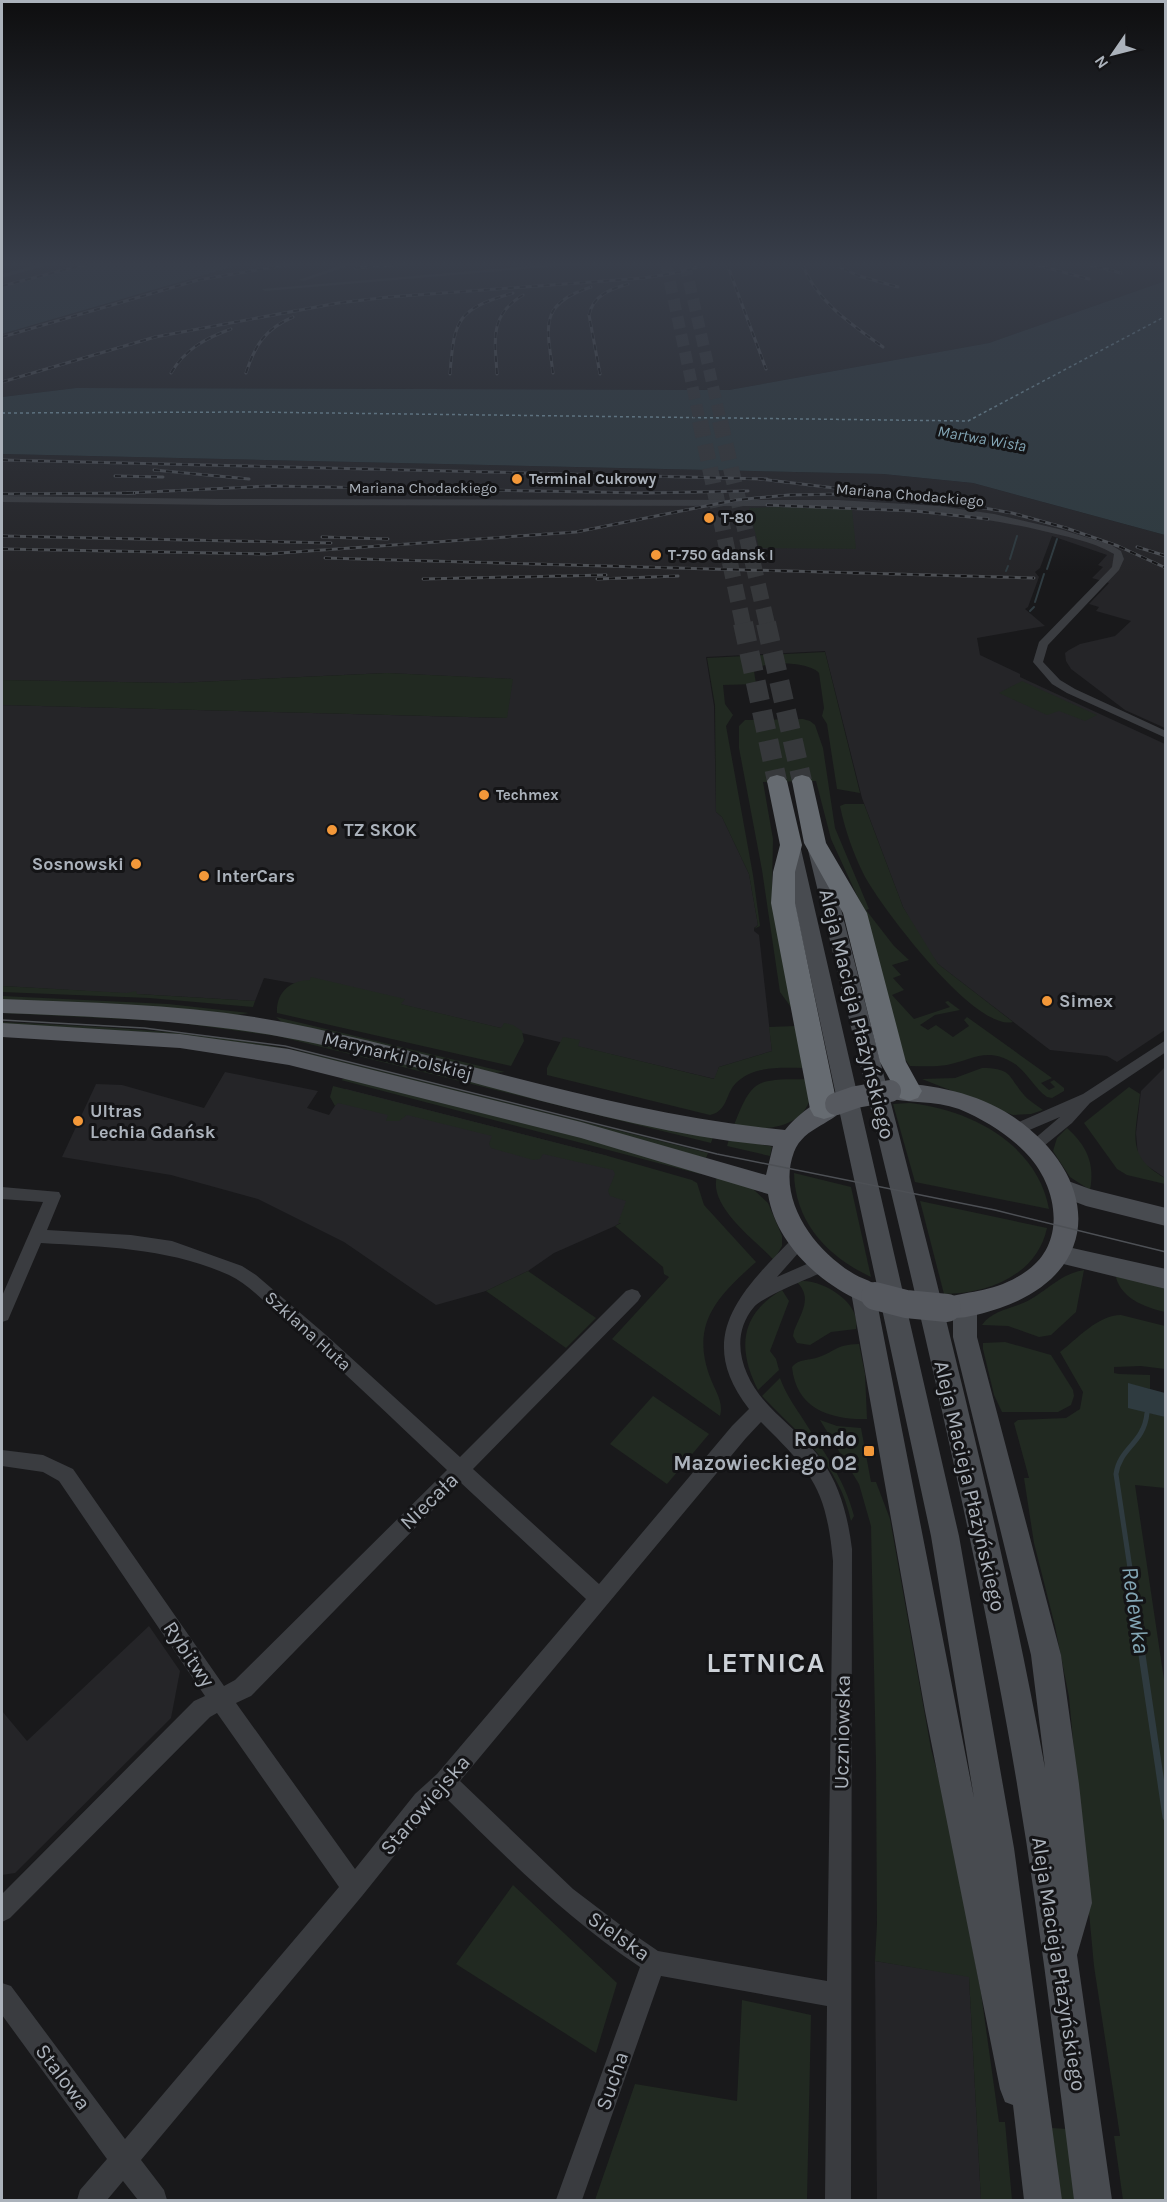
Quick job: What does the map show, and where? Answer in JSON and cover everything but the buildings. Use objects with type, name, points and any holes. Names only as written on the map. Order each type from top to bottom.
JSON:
[{"type":"highway","name":"Aleja Macieja Płażyńskiego","points":[[777,781],[803,844]]},
{"type":"highway","name":"Aleja Macieja Płażyńskiego","points":[[802,781],[803,844]]},
{"type":"highway","points":[[830,1106],[783,903],[784,872],[803,844],[855,913],[899,1091]]},
{"type":"main road","name":"Aleja Macieja Płażyńskiego","points":[[803,844],[943,1366],[983,1538],[1012,1676],[1061,1955],[1093,2200]]},
{"type":"main road","name":"Aleja Macieja Płażyńskiego","points":[[803,844],[947,1547],[998,1848],[1042,2199]]},
{"type":"main road","name":"Marynarki Polskiej","points":[[2,1006],[159,1013],[256,1024],[684,1125],[738,1135],[790,1138]]},
{"type":"main road","name":"Marynarki Polskiej","points":[[2,1030],[180,1041],[288,1057],[581,1130],[778,1188]]},
{"type":"main road","points":[[899,1091],[957,1100],[987,1113],[1015,1130],[1045,1159],[1060,1187],[1066,1220],[1065,1236],[1059,1254],[1040,1275],[1014,1292],[991,1301],[956,1307],[906,1304],[869,1294],[822,1265],[800,1242],[784,1215],[778,1188],[779,1168],[790,1138],[805,1122],[830,1106],[867,1095],[899,1091]]},
{"type":"main road","points":[[1060,1187],[1086,1197],[1166,1217]]},
{"type":"main road","points":[[1059,1254],[1166,1279]]},
{"type":"main road","points":[[869,1294],[940,1711],[1010,2055],[1042,2199]]},
{"type":"main road","points":[[956,1307],[966,1337],[1046,1655],[1052,1692],[1075,1903],[1061,1955]]},
{"type":"street","name":"Mariana Chodackiego","points":[[2,499],[220,502],[785,502],[945,510],[1021,522],[1118,553],[1116,568],[1096,586],[1043,644],[1038,662],[1056,682],[1071,691],[1166,735]]},
{"type":"street","points":[[1015,1130],[1088,1098],[1166,1045]]},
{"type":"street","points":[[1034,1146],[1088,1098]]},
{"type":"street","points":[[2,1193],[53,1196],[2,1314]]},
{"type":"street","name":"Szklana Huta","points":[[37,1236],[131,1242],[172,1248],[236,1271],[250,1280],[320,1340],[598,1597]]},
{"type":"street","name":"Uczniowska","points":[[800,1242],[773,1269],[747,1302],[735,1323],[731,1342],[732,1361],[738,1378],[760,1410],[798,1446],[819,1472],[833,1499],[840,1527],[843,1561],[838,2200]]},
{"type":"street","points":[[747,1302],[785,1281],[822,1265]]},
{"type":"street","name":"Niecała","points":[[2,1910],[202,1709],[243,1688],[632,1296]]},
{"type":"street","name":"Starowiejska","points":[[90,2200],[354,1888],[423,1802],[445,1782],[598,1597],[760,1410]]},
{"type":"street","name":"Rybitwy","points":[[2,1458],[39,1460],[52,1465],[66,1475],[220,1700],[354,1888]]},
{"type":"street","name":"Sielska","points":[[445,1782],[565,1898],[614,1936],[654,1962],[840,1996]]},
{"type":"street","name":"Sucha","points":[[569,2200],[654,1962]]},
{"type":"street","name":"Stalowa","points":[[2,1995],[154,2200]]},
{"type":"shaded area","points":[[2,367],[858,367],[729,390],[76,388],[2,397]]},
{"type":"shaded area","points":[[2,454],[883,474],[973,483],[1165,535],[1165,728],[1125,710],[1071,669],[1066,661],[1065,653],[1069,650],[1080,644],[1115,636],[1131,621],[1096,611],[1099,607],[1089,604],[1109,583],[1092,578],[1103,567],[1098,565],[1107,555],[1052,536],[1040,568],[1035,572],[1039,577],[1028,607],[1025,609],[1045,626],[977,638],[980,655],[1020,674],[1020,677],[1165,744],[1165,1030],[1117,1062],[1107,1056],[1050,1050],[938,964],[921,940],[903,907],[862,798],[825,651],[706,657],[714,706],[716,812],[722,817],[749,874],[758,925],[754,931],[759,935],[772,1051],[719,1067],[715,1079],[370,997],[264,978],[255,1001],[2,986],[2,705],[506,718],[512,679],[386,673],[177,683],[2,680]]},
{"type":"shaded area","points":[[749,508],[852,509],[856,549],[759,548]]},
{"type":"shaded area","points":[[825,652],[860,793],[837,789],[827,724],[822,716],[824,708],[819,673],[814,669],[797,664],[776,663],[759,667],[754,671],[756,684],[723,685],[725,704],[733,715],[726,726],[760,926],[754,929],[758,925],[749,874],[722,817],[716,812],[715,705],[707,658]]},
{"type":"shaded area","points":[[387,673],[513,679],[507,718],[2,705],[2,680],[177,683]]},
{"type":"shaded area","points":[[1022,681],[1097,715],[1085,721],[1059,711],[1047,715],[999,693]]},
{"type":"shaded area","points":[[803,719],[815,725],[823,748],[835,828],[869,909],[866,910],[894,946],[909,960],[892,965],[901,975],[893,978],[904,990],[892,995],[914,1019],[950,1007],[945,1002],[948,1001],[960,1010],[935,1015],[920,1025],[928,1030],[936,1025],[953,1037],[969,1026],[964,1020],[967,1017],[1052,1078],[1041,1083],[1049,1090],[1055,1087],[1050,1082],[1054,1080],[1064,1088],[1064,1091],[1052,1098],[1047,1097],[1020,1068],[996,1056],[980,1056],[942,1066],[910,1066],[904,1058],[859,900],[831,839],[816,781],[763,782],[773,839],[772,887],[805,1068],[778,1068],[751,1073],[732,1087],[720,1110],[710,1115],[547,1075],[547,1068],[563,1037],[580,1040],[578,1046],[714,1079],[719,1067],[772,1051],[769,1027],[796,1026],[793,1010],[780,992],[762,870],[739,748],[739,726],[745,720]]},
{"type":"shaded area","points":[[864,804],[903,907],[938,964],[1013,1022],[996,1020],[976,1008],[931,964],[889,913],[860,867],[842,815],[840,806]]},
{"type":"shaded area","points":[[311,977],[405,999],[401,1004],[501,1028],[504,1023],[513,1025],[522,1031],[524,1041],[511,1066],[277,1013],[282,993],[291,985],[310,980]]},
{"type":"shaded area","points":[[2,986],[127,993],[136,991],[137,994],[255,1001],[253,1007],[149,998],[2,992]]},
{"type":"shaded area","points":[[2,996],[168,1004],[249,1013],[237,1015],[2,1001]]},
{"type":"shaded area","points":[[2,1011],[166,1019],[265,1031],[377,1055],[601,1113],[713,1137],[711,1143],[277,1036],[166,1021],[2,1013]]},
{"type":"shaded area","points":[[276,1017],[505,1072],[494,1073],[283,1023]]},
{"type":"shaded area","points":[[2,1022],[160,1031],[278,1047],[708,1153],[706,1158],[258,1045],[163,1033],[2,1024]]},
{"type":"shaded area","points":[[1165,1067],[1165,1178],[1143,1163],[1138,1156],[1136,1133],[1141,1091]]},
{"type":"shaded area","points":[[982,1068],[1005,1072],[1026,1097],[1043,1110],[1031,1114],[1013,1115],[922,1079],[955,1078]]},
{"type":"shaded area","points":[[225,1072],[318,1091],[307,1108],[329,1115],[346,1089],[608,1156],[640,1211],[615,1226],[554,1253],[528,1271],[486,1291],[436,1305],[344,1242],[258,1199],[171,1175],[62,1157],[96,1084],[122,1085],[204,1108]]},
{"type":"shaded area","points":[[346,1078],[621,1147],[701,1171],[700,1174],[341,1080]]},
{"type":"shaded area","points":[[810,1079],[809,1102],[796,1119],[776,1127],[733,1128],[746,1099],[759,1084],[767,1081]]},
{"type":"shaded area","points":[[333,1086],[608,1156],[697,1183],[704,1205],[756,1262],[719,1299],[706,1326],[703,1341],[705,1358],[720,1401],[720,1416],[612,1339],[669,1277],[664,1274],[663,1267],[615,1226],[621,1223],[618,1223],[626,1201],[610,1196],[608,1191],[615,1174],[613,1170],[543,1154],[540,1159],[533,1160],[491,1148],[489,1144],[492,1136],[407,1115],[399,1121],[386,1121],[388,1115],[338,1103],[335,1106],[330,1097]]},
{"type":"shaded area","points":[[1129,1087],[1140,1094],[1136,1132],[1138,1152],[1152,1170],[1165,1178],[1165,1184],[1127,1175],[1117,1169],[1084,1123]]},
{"type":"shaded area","points":[[910,1103],[956,1113],[998,1134],[1031,1166],[1042,1186],[1049,1209],[915,1182],[893,1104]]},
{"type":"shaded area","points":[[1067,1128],[1080,1142],[1088,1156],[1091,1172],[1090,1190],[1070,1177],[1053,1151],[1057,1138]]},
{"type":"shaded area","points":[[729,1139],[770,1146],[772,1147],[770,1156],[727,1146]]},
{"type":"shaded area","points":[[794,1173],[851,1187],[871,1277],[841,1259],[828,1248],[807,1223],[800,1208]]},
{"type":"shaded area","points":[[717,1176],[753,1189],[768,1203],[782,1236],[782,1246],[774,1260],[726,1210],[719,1199],[716,1187]]},
{"type":"shaded area","points":[[920,1201],[1047,1228],[1042,1244],[1033,1258],[1022,1270],[1008,1279],[977,1290],[944,1294]]},
{"type":"shaded area","points":[[1084,1270],[1076,1312],[1051,1335],[1039,1337],[1008,1326],[982,1325],[998,1312],[1025,1302],[1062,1278]]},
{"type":"shaded area","points":[[528,1271],[596,1318],[566,1348],[486,1291]]},
{"type":"shaded area","points":[[1115,1273],[1165,1289],[1165,1312],[1141,1304],[1127,1295],[1117,1282]]},
{"type":"shaded area","points":[[797,1282],[821,1285],[848,1303],[856,1320],[856,1329],[831,1332],[810,1345],[797,1343],[793,1336],[805,1300],[802,1288]]},
{"type":"shaded area","points":[[782,1290],[789,1301],[770,1351],[776,1359],[779,1370],[758,1390],[747,1360],[746,1334],[750,1321],[758,1310]]},
{"type":"shaded area","points":[[1121,1315],[1165,1326],[1165,1369],[1141,1366],[1114,1367],[1114,1373],[1150,1375],[1150,1389],[1129,1384],[1128,1407],[1165,1417],[1165,1488],[1135,1485],[1166,1693],[1165,2200],[1123,2200],[1114,2136],[1120,2136],[1094,1966],[1069,1697],[1055,1626],[1034,1543],[1024,1478],[1029,1478],[1014,1423],[1018,1420],[1066,1418],[1080,1409],[1083,1392],[1060,1352],[1096,1323]]},
{"type":"shaded area","points":[[1005,1342],[1051,1355],[1073,1390],[1071,1405],[1058,1412],[1002,1412],[994,1395],[983,1343]]},
{"type":"shaded area","points":[[859,1344],[865,1374],[867,1419],[829,1414],[808,1402],[800,1393],[792,1367],[798,1362],[819,1357],[841,1347]]},
{"type":"shaded area","points":[[780,1378],[789,1398],[845,1489],[854,1516],[851,1521],[845,1501],[828,1467],[804,1438],[762,1396]]},
{"type":"shaded area","points":[[653,1396],[709,1434],[667,1484],[610,1444]]},
{"type":"shaded area","points":[[820,1420],[837,1426],[861,1428],[871,1482],[876,1482],[890,1519],[931,1749],[945,1802],[981,1993],[999,2122],[1005,2122],[1012,2200],[981,2200],[969,1977],[875,1961],[877,1924],[876,1763],[871,1526],[859,1484]]},
{"type":"shaded area","points":[[149,1626],[180,1671],[171,1718],[15,1873],[2,1875],[2,1711],[27,1741]]},
{"type":"shaded area","points":[[513,1885],[617,1983],[596,2053],[456,1964]]},
{"type":"shaded area","points":[[875,1961],[969,1976],[981,2200],[877,2200]]},
{"type":"shaded area","points":[[742,2000],[811,2015],[807,2200],[595,2200],[635,2084],[737,2101]]},
{"type":"shaded area","points":[[1051,2128],[1068,2129],[1077,2200],[1060,2200]]},
{"type":"water","name":"Martwa Wisła","points":[[858,367],[1165,367],[1165,535],[973,483],[883,474],[2,454],[2,397],[76,388],[729,390]]},
{"type":"water","points":[[1128,1383],[1165,1393],[1165,1417],[1128,1408]]},
{"type":"waterway","points":[[1010,559],[1017,536]]},
{"type":"waterway","points":[[1047,569],[1057,539]]},
{"type":"waterway","points":[[1006,571],[1008,566]]},
{"type":"waterway","points":[[1035,602],[1044,574]]},
{"type":"waterway","points":[[1030,611],[1034,607]]},
{"type":"waterway","name":"Redewka","points":[[1142,1649],[1116,1474],[1122,1457],[1141,1432],[1147,1413]]},
{"type":"waterway","name":"Redewka","points":[[1141,1648],[1166,1817]]},
{"type":"ferry route","points":[[2,413],[249,412],[968,421],[1070,367]]},
{"type":"tunnel","points":[[688,367],[700,422]]},
{"type":"tunnel","points":[[708,367],[721,422]]},
{"type":"tunnel","points":[[700,421],[743,624]]},
{"type":"tunnel","points":[[720,421],[767,624]]},
{"type":"tunnel","points":[[743,623],[777,781]]},
{"type":"tunnel","points":[[766,623],[802,781]]},
{"type":"tram line","points":[[2,1020],[144,1028],[285,1046],[717,1154],[995,1210],[1166,1252]]},
{"type":"railway","points":[[2,382],[54,367]]},
{"type":"railway","points":[[171,373],[176,367]]},
{"type":"railway","points":[[246,373],[248,367]]},
{"type":"railway","points":[[450,374],[451,367]]},
{"type":"railway","points":[[497,367],[497,374]]},
{"type":"railway","points":[[552,367],[553,373]]},
{"type":"railway","points":[[599,367],[600,374]]},
{"type":"railway","points":[[2,460],[767,479]]},
{"type":"railway","points":[[154,470],[249,479]]},
{"type":"railway","points":[[115,476],[163,477]]},
{"type":"railway","points":[[760,479],[843,489]]},
{"type":"railway","points":[[127,493],[271,486],[646,493],[748,491]]},
{"type":"railway","points":[[2,494],[135,493]]},
{"type":"railway","points":[[2,549],[266,554],[576,532],[736,500],[789,495],[843,494],[956,503],[1012,513],[1118,546],[1166,568]]},
{"type":"railway","points":[[767,505],[915,511],[988,519]]},
{"type":"railway","points":[[2,536],[331,543]]},
{"type":"railway","points":[[322,537],[388,539]]},
{"type":"railway","points":[[1137,547],[1166,556]]},
{"type":"railway","points":[[325,558],[1034,578]]},
{"type":"railway","points":[[423,579],[606,575]]},
{"type":"railway","points":[[597,579],[678,576]]},
{"type":"place","name":"Terminal Cukrowy","points":[[517,479]]},
{"type":"place","name":"T-80","points":[[709,518]]},
{"type":"place","name":"T-750 Gdansk I","points":[[656,555]]},
{"type":"place","name":"Techmex","points":[[484,795]]},
{"type":"place","name":"TZ SKOK","points":[[332,830]]},
{"type":"place","name":"Sosnowski","points":[[136,864]]},
{"type":"place","name":"InterCars","points":[[204,876]]},
{"type":"place","name":"Simex","points":[[1047,1001]]},
{"type":"place","name":"Ultras Lechia Gdańsk","points":[[78,1121]]},
{"type":"place","name":"Rondo Mazowieckiego 02","points":[[869,1451]]},
{"type":"district","name":"LETNICA","points":[[766,1662]]}]
